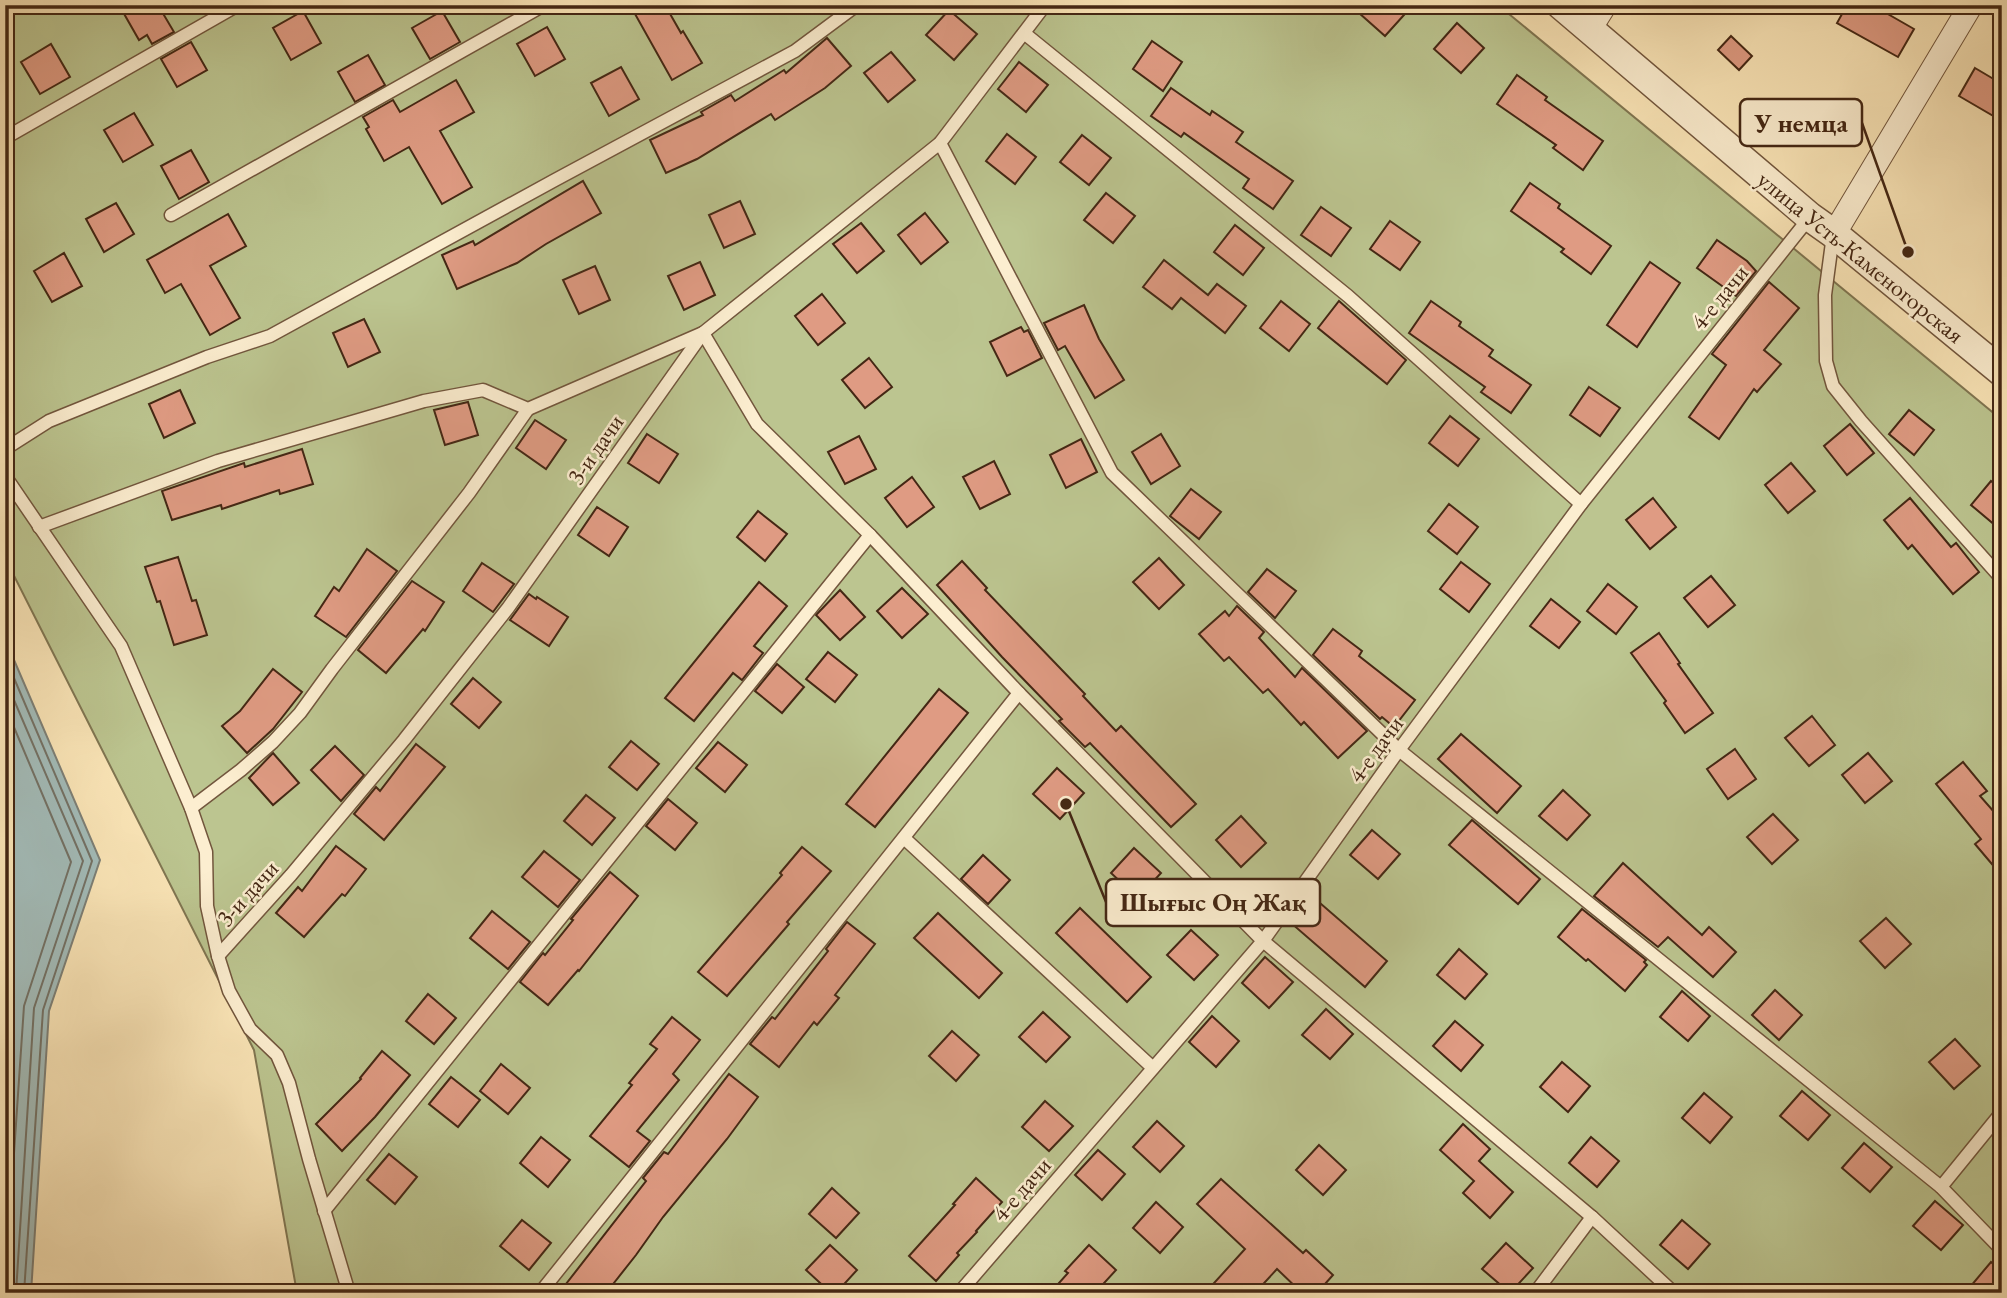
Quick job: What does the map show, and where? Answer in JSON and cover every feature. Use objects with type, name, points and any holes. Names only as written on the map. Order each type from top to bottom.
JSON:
[{"type":"street","name":"улица Усть-Каменогорская","points":[[1561,5],[1810,217],[2002,372]]},
{"type":"street","points":[[1590,29],[1605,5]]},
{"type":"street","points":[[1833,234],[1971,5]]},
{"type":"lane","points":[[5,138],[238,5]]},
{"type":"lane","points":[[172,215],[544,5]]},
{"type":"lane","points":[[5,449],[48,421],[207,357],[270,336],[795,51],[857,5]]},
{"type":"lane","name":"3-и дачи","points":[[218,956],[291,875],[404,740],[508,608],[703,333],[940,144],[1045,5]]},
{"type":"lane","points":[[1024,33],[1348,296],[1581,504]]},
{"type":"lane","points":[[940,144],[1112,473],[1399,750],[1941,1187],[2002,1250]]},
{"type":"lane","name":"4-е дачи","points":[[959,1293],[1263,941],[1399,750],[1581,504],[1810,217]]},
{"type":"lane","points":[[1833,234],[1825,295],[1826,361],[1833,386],[2002,579]]},
{"type":"lane","points":[[191,808],[241,770],[300,713],[469,493],[528,409],[703,333],[757,424],[870,535],[1020,693],[1263,941],[1592,1217],[1675,1293]]},
{"type":"lane","points":[[39,527],[218,461],[424,401],[483,390],[528,409]]},
{"type":"lane","points":[[5,477],[121,646],[191,808],[206,852],[207,906],[229,991],[250,1029],[277,1055],[289,1083],[349,1293]]},
{"type":"lane","points":[[324,1211],[870,535]]},
{"type":"lane","points":[[540,1293],[1020,693]]},
{"type":"lane","points":[[904,838],[1153,1068]]},
{"type":"lane","points":[[1941,1187],[2002,1112]]},
{"type":"lane","points":[[1535,1293],[1592,1217]]},
{"type":"green space","points":[[5,5],[1498,5],[2002,420],[2002,1293],[297,1293],[254,1050],[5,558]]},
{"type":"water","points":[[5,639],[100,860],[49,1011],[31,1293],[5,1293]]},
{"type":"building","points":[[119,5],[158,5],[174,32],[152,44],[147,35],[139,40]]},
{"type":"building","points":[[630,5],[665,5],[702,63],[672,80]]},
{"type":"building","points":[[1350,5],[1413,5],[1385,36]]},
{"type":"building","points":[[1847,5],[1872,5],[1914,29],[1898,57],[1837,23]]},
{"type":"building","points":[[949,10],[977,34],[954,60],[926,35]]},
{"type":"building","points":[[303,11],[321,43],[291,60],[273,28]]},
{"type":"building","points":[[442,11],[460,42],[430,59],[412,28]]},
{"type":"building","points":[[1457,23],[1484,48],[1461,73],[1434,49]]},
{"type":"building","points":[[547,27],[565,59],[535,76],[517,44]]},
{"type":"building","points":[[1731,36],[1752,56],[1739,70],[1718,50]]},
{"type":"building","points":[[827,38],[851,66],[825,88],[775,120],[771,114],[697,159],[666,173],[650,140],[703,115],[701,112],[731,95],[735,101],[784,70],[786,73]]},
{"type":"building","points":[[1152,41],[1182,62],[1163,91],[1133,69]]},
{"type":"building","points":[[191,42],[207,70],[177,87],[161,59]]},
{"type":"building","points":[[51,44],[70,77],[40,94],[21,62]]},
{"type":"building","points":[[891,52],[915,80],[888,102],[864,73]]},
{"type":"building","points":[[368,55],[385,85],[355,102],[338,72]]},
{"type":"building","points":[[1019,62],[1048,85],[1026,112],[998,89]]},
{"type":"building","points":[[621,67],[639,99],[609,116],[591,83]]},
{"type":"building","points":[[1975,68],[2002,84],[2002,121],[1959,96]]},
{"type":"building","points":[[1517,75],[1547,97],[1545,100],[1603,141],[1583,170],[1553,148],[1556,145],[1497,104]]},
{"type":"building","points":[[456,80],[474,112],[440,131],[472,187],[442,204],[409,147],[384,161],[366,129],[369,127],[363,117],[393,100],[400,112]]},
{"type":"building","points":[[1171,88],[1210,115],[1212,111],[1243,132],[1236,142],[1293,181],[1273,209],[1243,188],[1249,179],[1184,133],[1181,137],[1151,116]]},
{"type":"building","points":[[134,113],[153,145],[123,162],[104,130]]},
{"type":"building","points":[[1007,134],[1036,157],[1015,184],[986,161]]},
{"type":"building","points":[[1082,135],[1111,158],[1089,185],[1060,162]]},
{"type":"building","points":[[191,150],[209,182],[179,199],[161,166]]},
{"type":"building","points":[[583,181],[601,213],[517,263],[457,289],[442,255],[473,241],[475,245]]},
{"type":"building","points":[[1530,183],[1560,204],[1558,208],[1611,246],[1591,274],[1561,252],[1564,249],[1511,211]]},
{"type":"building","points":[[1106,193],[1135,216],[1113,243],[1084,220]]},
{"type":"building","points":[[740,201],[755,234],[724,248],[709,215]]},
{"type":"building","points":[[116,203],[134,234],[104,252],[86,219]]},
{"type":"building","points":[[1321,207],[1351,228],[1331,256],[1301,235]]},
{"type":"building","points":[[925,213],[948,242],[921,264],[898,235]]},
{"type":"building","points":[[228,214],[246,246],[210,266],[240,318],[210,335],[181,284],[165,293],[147,260]]},
{"type":"building","points":[[1390,221],[1420,242],[1400,270],[1370,249]]},
{"type":"building","points":[[861,223],[884,251],[857,273],[833,244]]},
{"type":"building","points":[[1235,225],[1264,248],[1243,275],[1214,252]]},
{"type":"building","points":[[1717,240],[1747,261],[1756,271],[1736,296],[1697,268]]},
{"type":"building","points":[[64,253],[82,286],[52,302],[34,271]]},
{"type":"building","points":[[1164,260],[1208,295],[1217,284],[1246,306],[1225,333],[1181,298],[1172,309],[1143,287]]},
{"type":"building","points":[[700,262],[715,295],[684,310],[668,276]]},
{"type":"building","points":[[1650,262],[1680,283],[1637,347],[1607,325]]},
{"type":"building","points":[[595,266],[610,300],[579,314],[563,280]]},
{"type":"building","points":[[1769,282],[1799,308],[1764,350],[1781,364],[1757,392],[1754,389],[1719,439],[1689,417],[1726,365],[1712,354]]},
{"type":"building","points":[[822,294],[845,323],[818,345],[795,316]]},
{"type":"building","points":[[1281,301],[1310,324],[1289,351],[1260,328]]},
{"type":"building","points":[[1339,301],[1406,360],[1387,384],[1318,328]]},
{"type":"building","points":[[1431,301],[1461,322],[1459,326],[1493,350],[1489,356],[1531,385],[1511,413],[1481,392],[1485,387],[1409,333]]},
{"type":"building","points":[[1084,305],[1099,339],[1124,380],[1095,398],[1065,346],[1058,350],[1044,323]]},
{"type":"building","points":[[364,319],[380,352],[348,367],[333,333]]},
{"type":"building","points":[[1021,327],[1024,332],[1028,330],[1042,358],[1007,376],[990,342]]},
{"type":"building","points":[[869,358],[892,387],[865,408],[842,380]]},
{"type":"building","points":[[1589,387],[1620,408],[1600,436],[1570,415]]},
{"type":"building","points":[[180,390],[195,423],[164,438],[149,404]]},
{"type":"building","points":[[468,402],[478,435],[445,445],[434,410]]},
{"type":"building","points":[[1909,410],[1934,430],[1914,455],[1889,434]]},
{"type":"building","points":[[1450,416],[1479,439],[1458,466],[1429,443]]},
{"type":"building","points":[[535,420],[566,440],[546,469],[516,448]]},
{"type":"building","points":[[1850,424],[1874,453],[1847,475],[1824,446]]},
{"type":"building","points":[[647,434],[678,454],[659,483],[628,463]]},
{"type":"building","points":[[1161,434],[1180,466],[1151,484],[1132,452]]},
{"type":"building","points":[[859,436],[876,469],[845,484],[828,452]]},
{"type":"building","points":[[1081,439],[1097,472],[1066,488],[1050,455]]},
{"type":"building","points":[[302,449],[313,484],[280,494],[279,490],[222,509],[221,505],[172,520],[162,491],[244,463],[245,467]]},
{"type":"building","points":[[994,461],[1010,494],[980,509],[963,477]]},
{"type":"building","points":[[1791,463],[1815,491],[1788,513],[1765,485]]},
{"type":"building","points":[[912,477],[934,507],[907,527],[885,498]]},
{"type":"building","points":[[1991,481],[2002,490],[2002,531],[1971,505]]},
{"type":"building","points":[[1191,489],[1221,512],[1199,539],[1170,516]]},
{"type":"building","points":[[1653,498],[1676,527],[1650,549],[1626,520]]},
{"type":"building","points":[[1910,498],[1951,547],[1956,543],[1979,572],[1953,594],[1912,545],[1908,549],[1884,520]]},
{"type":"building","points":[[1449,504],[1478,527],[1457,554],[1428,531]]},
{"type":"building","points":[[597,507],[628,527],[609,556],[578,535]]},
{"type":"building","points":[[758,511],[787,534],[765,561],[737,537]]},
{"type":"building","points":[[367,549],[397,571],[346,637],[315,616],[334,587],[339,591]]},
{"type":"building","points":[[178,557],[192,601],[196,600],[207,635],[174,645],[160,601],[157,602],[145,567]]},
{"type":"building","points":[[1159,558],[1184,585],[1159,609],[1133,582]]},
{"type":"building","points":[[962,561],[987,588],[985,590],[1085,694],[1083,696],[1116,731],[1121,726],[1196,804],[1171,827],[1090,743],[1085,747],[1059,721],[1062,719],[937,585]]},
{"type":"building","points":[[1461,562],[1490,584],[1469,612],[1440,589]]},
{"type":"building","points":[[482,563],[514,584],[493,612],[463,591]]},
{"type":"building","points":[[1267,569],[1296,591],[1275,618],[1248,592]]},
{"type":"building","points":[[1711,576],[1735,605],[1708,627],[1684,598]]},
{"type":"building","points":[[412,581],[444,602],[425,631],[423,629],[386,673],[358,650]]},
{"type":"building","points":[[759,582],[787,606],[754,646],[763,653],[742,680],[733,673],[694,721],[665,698]]},
{"type":"building","points":[[1608,584],[1637,607],[1616,634],[1587,611]]},
{"type":"building","points":[[902,588],[928,614],[902,638],[877,611]]},
{"type":"building","points":[[840,590],[865,617],[840,640],[816,615]]},
{"type":"building","points":[[529,594],[568,617],[549,646],[510,620]]},
{"type":"building","points":[[1551,599],[1580,622],[1559,648],[1530,626]]},
{"type":"building","points":[[1237,606],[1264,632],[1259,638],[1295,677],[1302,668],[1367,731],[1338,758],[1304,722],[1301,725],[1268,689],[1263,693],[1229,657],[1224,661],[1199,634],[1225,611],[1229,616]]},
{"type":"building","points":[[1333,629],[1362,651],[1359,656],[1415,700],[1394,727],[1382,717],[1380,719],[1313,655]]},
{"type":"building","points":[[1659,633],[1713,713],[1685,733],[1664,703],[1666,701],[1631,653]]},
{"type":"building","points":[[828,652],[857,675],[835,702],[806,679]]},
{"type":"building","points":[[777,664],[804,687],[782,713],[755,691]]},
{"type":"building","points":[[273,669],[302,692],[273,729],[247,753],[222,726],[240,711]]},
{"type":"building","points":[[473,678],[501,702],[479,728],[451,704]]},
{"type":"building","points":[[939,689],[968,713],[875,827],[846,804]]},
{"type":"building","points":[[1812,716],[1835,745],[1809,766],[1785,738]]},
{"type":"building","points":[[1461,734],[1521,786],[1497,813],[1438,759]]},
{"type":"building","points":[[631,741],[659,764],[637,790],[609,767]]},
{"type":"building","points":[[718,742],[747,765],[725,792],[696,768]]},
{"type":"building","points":[[416,744],[445,767],[384,840],[354,814],[376,787],[380,791]]},
{"type":"building","points":[[335,746],[364,775],[341,801],[311,770]]},
{"type":"building","points":[[1735,749],[1756,779],[1728,799],[1707,769]]},
{"type":"building","points":[[273,753],[299,783],[273,805],[249,778]]},
{"type":"building","points":[[1868,753],[1892,781],[1865,803],[1842,775]]},
{"type":"building","points":[[1963,762],[1987,791],[1980,796],[2002,821],[2002,876],[1975,844],[1981,839],[1936,784]]},
{"type":"building","points":[[1057,768],[1084,793],[1060,819],[1033,794]]},
{"type":"building","points":[[1563,790],[1590,815],[1567,840],[1539,816]]},
{"type":"building","points":[[586,795],[615,818],[592,845],[564,821]]},
{"type":"building","points":[[668,799],[697,823],[675,850],[646,826]]},
{"type":"building","points":[[1773,814],[1798,840],[1772,864],[1747,837]]},
{"type":"building","points":[[1241,816],[1266,843],[1241,867],[1216,840]]},
{"type":"building","points":[[1472,820],[1540,879],[1518,904],[1449,845]]},
{"type":"building","points":[[1372,830],[1400,854],[1378,879],[1350,855]]},
{"type":"building","points":[[336,846],[366,869],[345,896],[342,894],[304,937],[276,913],[298,887],[302,891]]},
{"type":"building","points":[[802,847],[831,871],[727,996],[698,972],[782,875],[780,873]]},
{"type":"building","points":[[1134,848],[1161,873],[1138,898],[1111,873]]},
{"type":"building","points":[[544,851],[580,880],[558,907],[522,877]]},
{"type":"building","points":[[983,855],[1010,880],[988,904],[961,879]]},
{"type":"building","points":[[1623,863],[1702,935],[1709,927],[1736,952],[1713,977],[1668,937],[1658,947],[1594,896]]},
{"type":"building","points":[[610,872],[638,896],[579,971],[548,1005],[520,982],[543,953],[545,955]]},
{"type":"building","points":[[1313,897],[1387,961],[1365,987],[1291,923]]},
{"type":"building","points":[[1080,908],[1151,977],[1127,1002],[1056,933]]},
{"type":"building","points":[[1582,909],[1646,960],[1644,962],[1647,965],[1625,991],[1558,937]]},
{"type":"building","points":[[492,911],[530,942],[508,969],[470,938]]},
{"type":"building","points":[[938,913],[1002,973],[979,998],[914,938]]},
{"type":"building","points":[[1886,918],[1911,944],[1885,968],[1860,941]]},
{"type":"building","points":[[847,922],[875,944],[835,995],[839,998],[817,1025],[814,1022],[779,1067],[750,1044],[772,1017],[775,1019]]},
{"type":"building","points":[[1191,930],[1218,955],[1194,980],[1167,955]]},
{"type":"building","points":[[1459,949],[1487,974],[1465,999],[1437,975]]},
{"type":"building","points":[[1265,957],[1293,982],[1269,1008],[1242,983]]},
{"type":"building","points":[[1775,990],[1802,1015],[1779,1040],[1752,1015]]},
{"type":"building","points":[[1682,991],[1710,1016],[1688,1041],[1660,1017]]},
{"type":"building","points":[[428,994],[456,1018],[434,1044],[406,1021]]},
{"type":"building","points":[[1326,1009],[1353,1034],[1330,1059],[1302,1035]]},
{"type":"building","points":[[1043,1012],[1070,1037],[1046,1062],[1019,1037]]},
{"type":"building","points":[[1212,1016],[1239,1041],[1216,1067],[1189,1042]]},
{"type":"building","points":[[672,1017],[700,1040],[673,1074],[679,1080],[637,1131],[650,1141],[629,1167],[590,1136],[632,1085],[629,1083],[657,1049],[650,1044]]},
{"type":"building","points":[[1455,1021],[1483,1045],[1461,1071],[1433,1046]]},
{"type":"building","points":[[952,1031],[979,1055],[956,1081],[929,1056]]},
{"type":"building","points":[[1955,1039],[1980,1066],[1954,1089],[1929,1062]]},
{"type":"building","points":[[382,1051],[410,1075],[342,1151],[316,1124],[361,1079]]},
{"type":"building","points":[[1562,1062],[1590,1086],[1568,1112],[1540,1087]]},
{"type":"building","points":[[501,1064],[530,1088],[508,1114],[480,1091]]},
{"type":"building","points":[[729,1074],[758,1097],[727,1139],[663,1217],[606,1293],[559,1293],[646,1181],[643,1178],[664,1152],[668,1154]]},
{"type":"building","points":[[451,1077],[480,1100],[458,1127],[429,1104]]},
{"type":"building","points":[[1802,1091],[1830,1115],[1808,1140],[1780,1116]]},
{"type":"building","points":[[1704,1093],[1732,1117],[1710,1143],[1682,1118]]},
{"type":"building","points":[[1045,1101],[1073,1126],[1049,1151],[1022,1127]]},
{"type":"building","points":[[1157,1121],[1184,1146],[1160,1172],[1133,1147]]},
{"type":"building","points":[[1463,1124],[1490,1149],[1479,1161],[1513,1192],[1490,1218],[1463,1193],[1474,1181],[1440,1150]]},
{"type":"building","points":[[541,1137],[570,1160],[548,1187],[520,1163]]},
{"type":"building","points":[[1591,1137],[1619,1161],[1597,1187],[1569,1163]]},
{"type":"building","points":[[1864,1143],[1892,1167],[1870,1192],[1842,1168]]},
{"type":"building","points":[[1319,1145],[1346,1170],[1323,1195],[1296,1170]]},
{"type":"building","points":[[1098,1150],[1125,1174],[1102,1200],[1075,1175]]},
{"type":"building","points":[[389,1154],[417,1177],[395,1204],[367,1180]]},
{"type":"building","points":[[976,1178],[1002,1202],[936,1281],[909,1256]]},
{"type":"building","points":[[1221,1179],[1303,1253],[1306,1250],[1333,1275],[1317,1293],[1302,1293],[1277,1269],[1255,1293],[1205,1293],[1245,1249],[1197,1204]]},
{"type":"building","points":[[832,1188],[859,1213],[836,1238],[809,1214]]},
{"type":"building","points":[[1935,1201],[1963,1225],[1941,1250],[1913,1226]]},
{"type":"building","points":[[1156,1202],[1183,1227],[1160,1253],[1133,1228]]},
{"type":"building","points":[[522,1220],[551,1243],[529,1270],[500,1246]]},
{"type":"building","points":[[1682,1220],[1710,1244],[1688,1269],[1660,1245]]},
{"type":"building","points":[[1506,1243],[1533,1268],[1510,1293],[1482,1269]]},
{"type":"building","points":[[830,1245],[857,1270],[836,1293],[831,1293],[806,1270]]},
{"type":"building","points":[[1089,1245],[1116,1270],[1095,1293],[1050,1293],[1068,1273],[1065,1271]]},
{"type":"building","points":[[1991,1262],[2002,1272],[2002,1293],[1965,1293]]},
{"type":"place","name":"У немца","points":[[1908,252]]},
{"type":"place","name":"Шығыс Оң Жақ","points":[[1066,804]]}]
